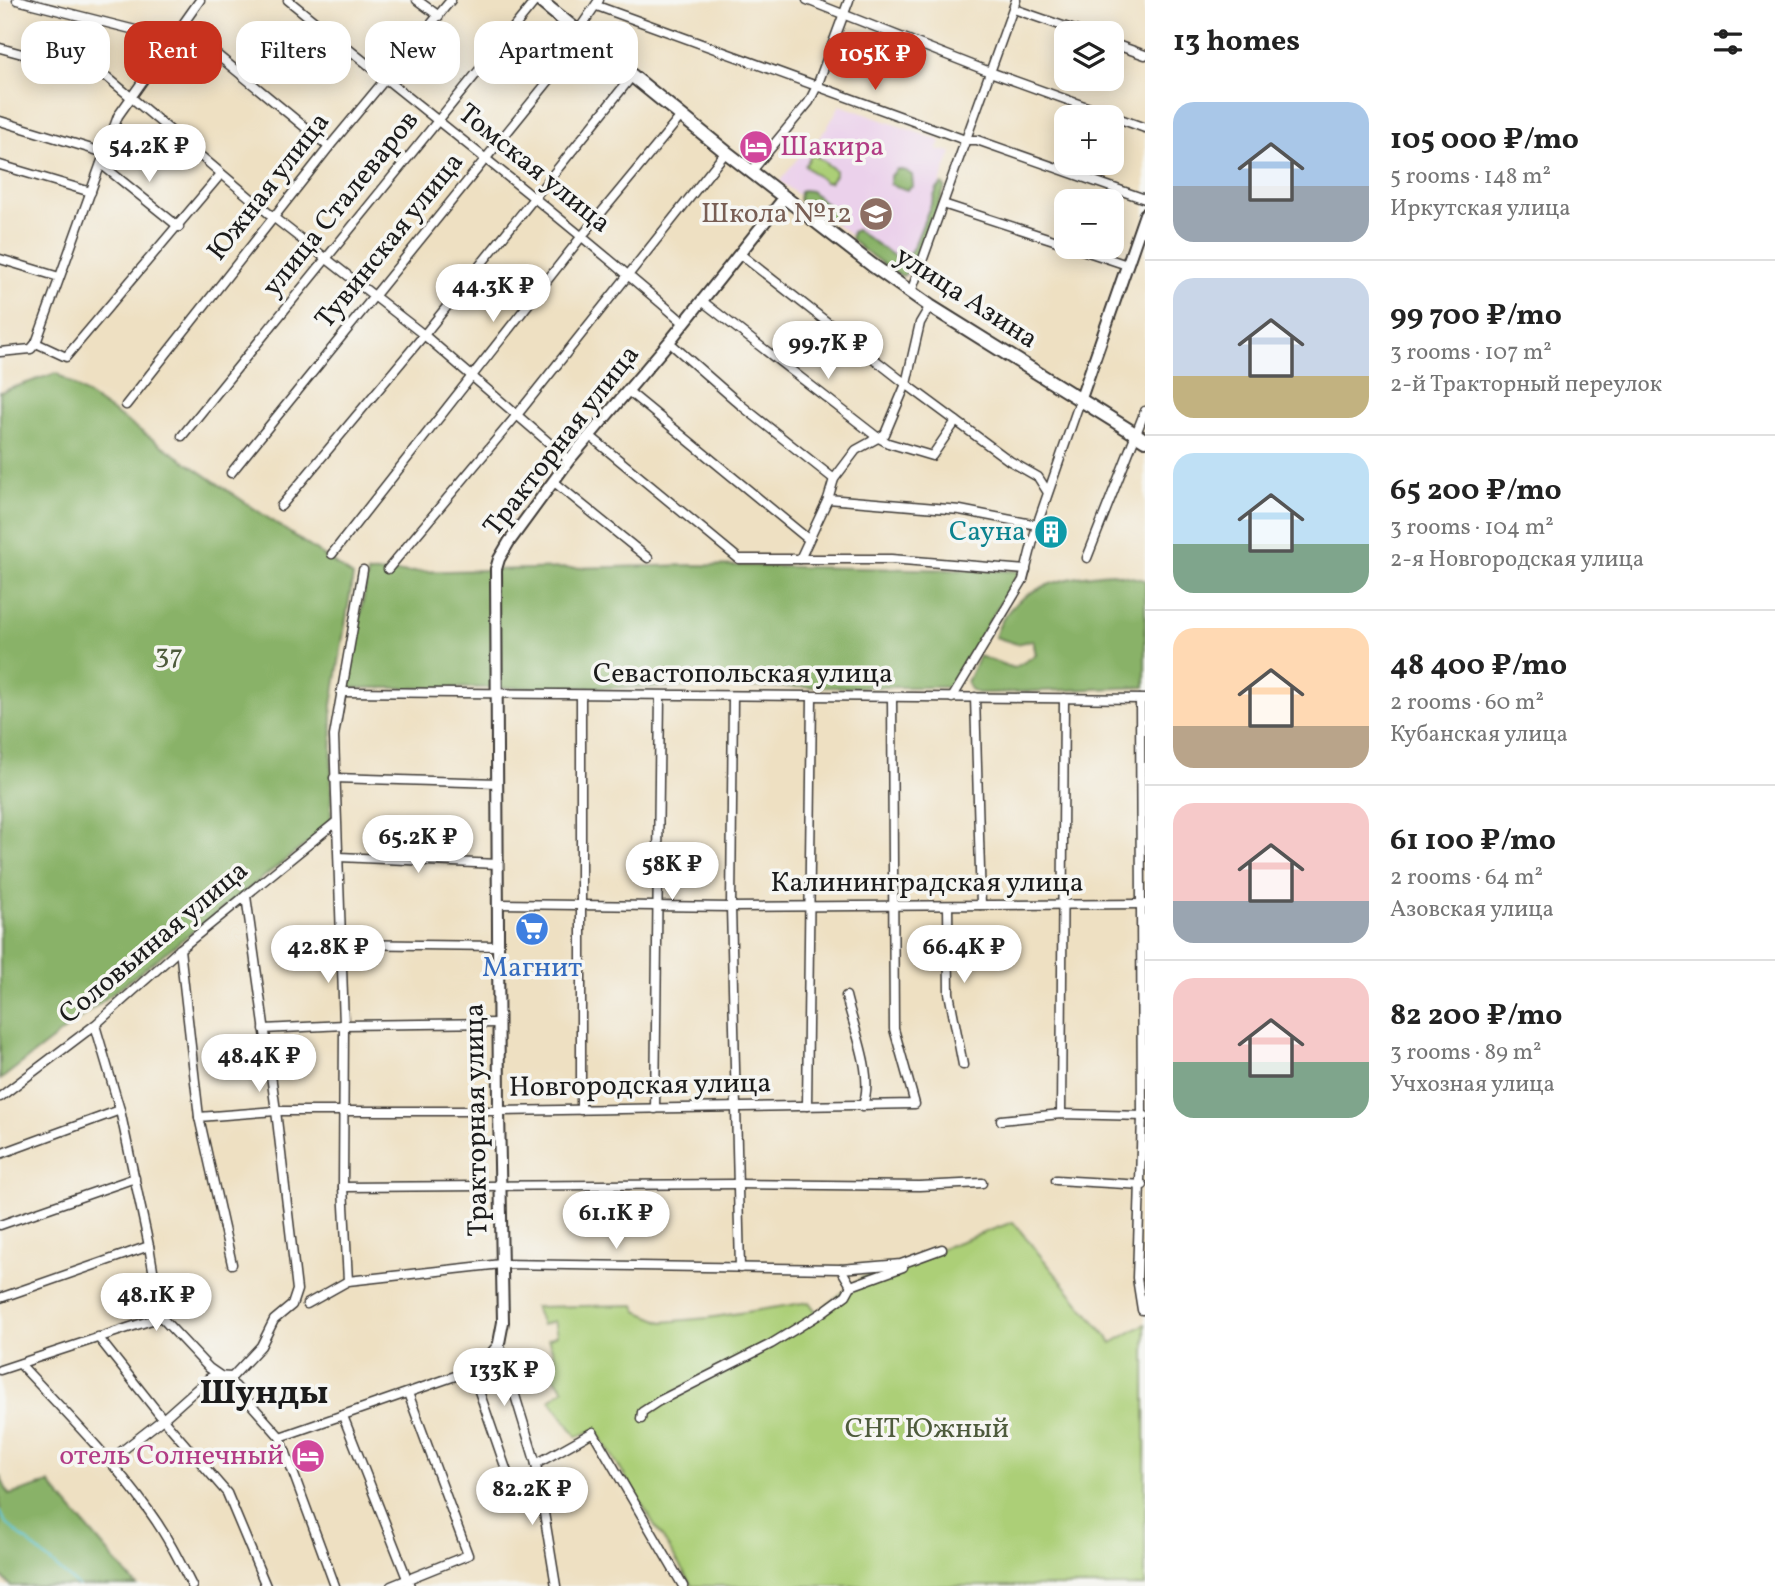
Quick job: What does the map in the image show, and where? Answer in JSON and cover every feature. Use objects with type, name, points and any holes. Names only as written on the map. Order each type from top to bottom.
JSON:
[{"type":"main road","name":"улица Азина","points":[[538,0],[565,21]]},
{"type":"main road","name":"улица Азина","points":[[638,79],[784,198],[930,306],[1141,438]]},
{"type":"street","points":[[17,0],[124,27]]},
{"type":"street","points":[[185,21],[200,0]]},
{"type":"street","name":"Томская улица","points":[[288,0],[365,63]]},
{"type":"street","points":[[417,0],[439,16]]},
{"type":"street","name":"Южная улица","points":[[435,21],[451,0]]},
{"type":"street","name":"улица Сталеваров","points":[[182,436],[327,260],[437,120],[538,0]]},
{"type":"street","points":[[807,0],[990,72],[1145,128]]},
{"type":"street","points":[[751,172],[808,102],[817,86],[849,0]]},
{"type":"street","points":[[911,292],[1016,0]]},
{"type":"street","points":[[598,3],[965,140],[977,141],[1145,199]]},
{"type":"street","name":"Тувинская улица","points":[[588,21],[598,3]]},
{"type":"street","points":[[1014,9],[1054,23]]},
{"type":"street","points":[[0,48],[107,77],[273,217],[424,335],[569,460]]},
{"type":"street","points":[[1124,48],[1145,55]]},
{"type":"street","points":[[222,59],[328,147]]},
{"type":"street","points":[[0,352],[30,349],[36,343],[118,116],[140,84]]},
{"type":"street","name":"Южная улица","points":[[126,405],[380,84]]},
{"type":"street","name":"Томская улица","points":[[390,84],[582,236],[684,323]]},
{"type":"street","name":"Тувинская улица","points":[[231,473],[375,297],[543,84]]},
{"type":"street","points":[[281,506],[424,335],[626,84]]},
{"type":"street","points":[[332,554],[582,236],[682,116]]},
{"type":"street","points":[[0,121],[105,153]]},
{"type":"street","points":[[388,569],[517,415],[726,152]]},
{"type":"street","points":[[101,164],[179,227]]},
{"type":"street","points":[[0,165],[91,192]]},
{"type":"street","points":[[36,343],[66,357],[179,227],[221,174]]},
{"type":"street","name":"Тракторная улица","points":[[499,1343],[503,1322],[498,1023],[496,569],[499,559],[569,460],[669,342],[784,198]]},
{"type":"street","points":[[943,204],[1054,240]]},
{"type":"street","points":[[952,698],[1023,580],[1047,491],[1145,214]]},
{"type":"street","points":[[740,254],[906,384],[1010,461],[1038,477],[1047,491]]},
{"type":"street","points":[[0,259],[60,277]]},
{"type":"street","points":[[1109,259],[1127,265]]},
{"type":"street","points":[[702,301],[888,443],[932,456],[956,421]]},
{"type":"street","points":[[800,559],[828,499],[834,479],[856,450],[885,434],[906,384],[920,323],[930,306]]},
{"type":"street","points":[[669,342],[742,406],[834,479]]},
{"type":"street","points":[[628,391],[808,539]]},
{"type":"street","points":[[1087,558],[1141,438],[1145,411]]},
{"type":"street","points":[[590,436],[739,559],[891,559],[1026,570]]},
{"type":"street","points":[[1038,477],[1056,466]]},
{"type":"street","points":[[553,481],[648,558]]},
{"type":"street","points":[[828,499],[960,510],[1037,525]]},
{"type":"street","points":[[348,1281],[343,1188],[344,1026],[334,736],[363,570]]},
{"type":"street","name":"Севастопольская улица","points":[[341,692],[1143,699]]},
{"type":"street","points":[[581,1110],[582,696]]},
{"type":"street","points":[[655,1109],[660,696]]},
{"type":"street","points":[[733,696],[731,907],[740,1268]]},
{"type":"street","points":[[807,1106],[812,697]]},
{"type":"street","points":[[892,697],[892,905]]},
{"type":"street","points":[[975,697],[981,905]]},
{"type":"street","points":[[1061,1114],[1064,698]]},
{"type":"street","points":[[1142,1310],[1138,1278],[1143,1116],[1143,699]]},
{"type":"street","points":[[334,778],[498,783]]},
{"type":"street","name":"Соловьиная улица","points":[[0,1097],[95,1025],[180,949],[336,822]]},
{"type":"street","points":[[339,857],[498,864]]},
{"type":"street","points":[[109,1461],[163,1419],[208,1379],[232,1377],[261,1346],[274,1320],[292,1305],[297,1290],[276,1111],[246,896]]},
{"type":"street","name":"Калининградская улица","points":[[499,904],[731,907],[1142,904]]},
{"type":"street","name":"Новгородская улица","points":[[199,1117],[276,1111],[499,1111],[862,1107],[915,1104],[894,1029],[892,905]]},
{"type":"street","points":[[948,906],[949,993],[963,1065]]},
{"type":"street","points":[[341,944],[499,946]]},
{"type":"street","points":[[180,949],[199,1117],[232,1264]]},
{"type":"street","points":[[846,996],[866,1074],[866,1092],[862,1107]]},
{"type":"street","points":[[264,1029],[498,1023]]},
{"type":"street","points":[[95,1025],[120,1110],[161,1317],[209,1368],[235,1386],[281,1437],[335,1586]]},
{"type":"street","points":[[0,1154],[120,1110]]},
{"type":"street","points":[[1001,1120],[1061,1114],[1143,1116]]},
{"type":"street","points":[[0,1226],[135,1178]]},
{"type":"street","points":[[1056,1180],[1142,1185]]},
{"type":"street","points":[[343,1188],[737,1184],[919,1186],[982,1183]]},
{"type":"street","points":[[0,1298],[149,1246]]},
{"type":"street","points":[[307,1304],[348,1281],[501,1264],[841,1269],[901,1264],[942,1249]]},
{"type":"street","points":[[640,1419],[642,1412],[659,1401],[771,1344],[820,1314],[846,1295],[851,1286],[947,1250],[952,1251]]},
{"type":"street","points":[[841,1269],[851,1286]]},
{"type":"street","points":[[0,1370],[161,1317]]},
{"type":"street","points":[[98,1337],[163,1419],[227,1493],[266,1586]]},
{"type":"street","points":[[281,1437],[471,1368],[490,1354],[499,1343]]},
{"type":"street","points":[[499,1343],[536,1464],[556,1586]]},
{"type":"street","points":[[20,1364],[109,1461],[149,1511],[192,1586]]},
{"type":"street","points":[[471,1368],[508,1475]]},
{"type":"street","points":[[390,1586],[408,1583],[468,1555],[408,1393]]},
{"type":"street","points":[[343,1416],[408,1583]]},
{"type":"street","points":[[536,1464],[593,1432],[683,1586]]},
{"type":"shaded area","name":"Школа №12","points":[[840,105],[941,141],[937,150],[952,152],[916,246],[920,248],[913,270],[905,277],[780,181],[808,145],[810,147],[827,128]]},
{"type":"green space","points":[[811,155],[835,170],[830,182],[825,182],[805,166]]},
{"type":"green space","points":[[897,169],[912,175],[913,186],[907,190],[890,184],[890,177]]},
{"type":"green space","points":[[942,184],[945,187],[919,262],[903,276],[851,239],[852,232],[856,230],[897,258],[908,255],[937,189]]},
{"type":"green space","points":[[800,191],[811,191],[839,214],[839,221],[822,218],[807,208],[799,200]]},
{"type":"green space","name":"37","points":[[56,373],[353,576],[332,705],[331,825],[0,1080],[0,392]]},
{"type":"green space","points":[[695,565],[1020,571],[949,687],[347,688],[368,573]]},
{"type":"green space","points":[[1113,573],[1145,580],[1145,687],[990,693],[977,693],[970,689],[967,682],[979,656],[1014,668],[1036,655],[1033,640],[1017,644],[995,637],[1002,620],[1013,606],[1027,595],[1059,581]]},
{"type":"green space","name":"СНТ Южный","points":[[1013,1222],[1112,1343],[1145,1324],[1145,1586],[692,1586],[600,1436],[594,1430],[577,1437],[550,1400],[564,1389],[544,1366],[557,1361],[548,1339],[557,1335],[554,1321],[542,1325],[535,1307],[635,1305],[637,1311],[663,1322],[708,1318],[809,1302],[817,1313],[861,1278]]},
{"type":"green space","points":[[0,1476],[9,1495],[49,1483],[137,1586],[11,1586],[0,1574]]},
{"type":"waterway","points":[[0,1511],[6,1523],[78,1586]]},
{"type":"place","name":"Шакира","points":[[756,147]]},
{"type":"place","name":"Школа №12","points":[[876,214]]},
{"type":"place","name":"Сауна","points":[[1051,532]]},
{"type":"place","name":"Магнит","points":[[532,929]]},
{"type":"place","name":"отель Солнечный","points":[[308,1456]]},
{"type":"district","name":"Шунды","points":[[264,1394]]}]
